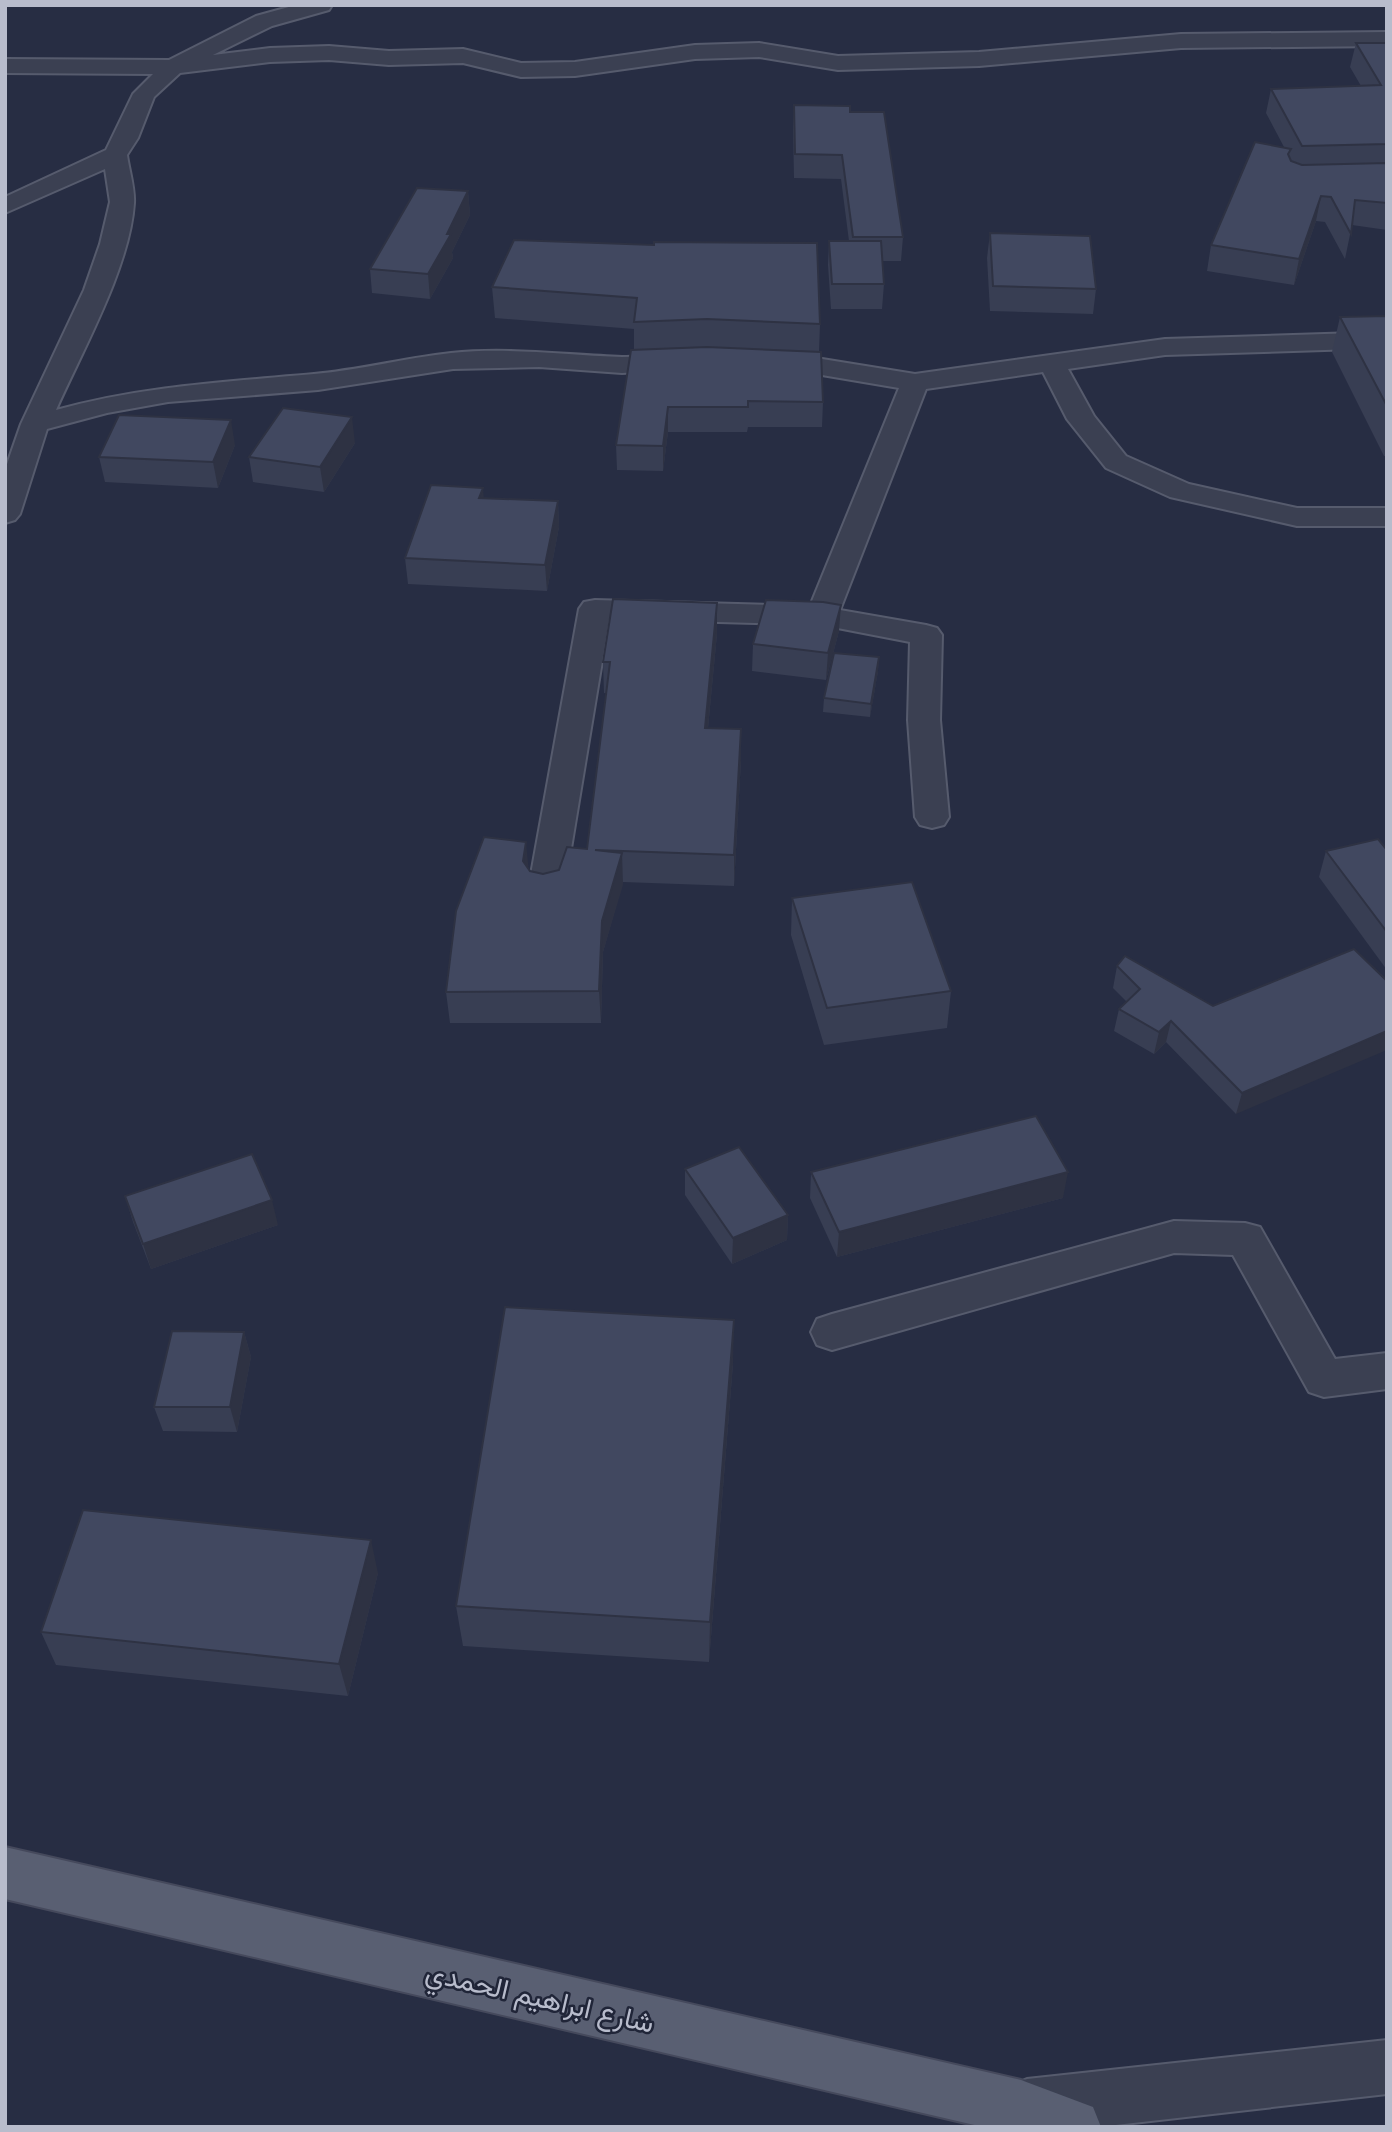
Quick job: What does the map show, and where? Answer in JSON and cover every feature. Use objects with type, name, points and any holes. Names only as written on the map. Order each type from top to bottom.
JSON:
[{"type":"main road","name":"شارع ابراهيم الحمدي","points":[[5,1873],[1021,2108],[1073,2127]]},
{"type":"street","points":[[5,206],[115,155],[126,138],[144,94],[173,67],[264,21],[321,5]]},
{"type":"street","points":[[5,66],[173,67],[270,55],[329,53],[389,58],[463,56],[521,71],[562,70],[695,52],[759,50],[838,63],[979,59],[1181,41],[1387,39]]},
{"type":"street","points":[[5,514],[35,424],[97,290],[113,244],[122,202],[115,155]]},
{"type":"street","points":[[748,363],[816,366],[915,382],[1165,347],[1387,340]]},
{"type":"street","points":[[35,424],[104,405],[168,394],[318,382],[453,361],[539,359],[622,365],[707,361]]},
{"type":"street","points":[[1052,364],[1081,419],[1116,462],[1142,474],[1180,491],[1297,517],[1387,517]]},
{"type":"street","points":[[822,616],[915,382]]},
{"type":"street","points":[[546,891],[595,609],[822,616],[926,635],[924,720],[932,817]]},
{"type":"street","points":[[832,1332],[1174,1237],[1245,1239],[1324,1379],[1387,1371]]},
{"type":"street","points":[[1021,2108],[1387,2067]]},
{"type":"building","points":[[1356,43],[1387,43],[1387,144],[1302,146],[1271,89],[1381,85]]},
{"type":"building","points":[[794,105],[850,106],[850,112],[884,112],[903,237],[853,237],[842,155],[795,154]]},
{"type":"building","points":[[1255,142],[1291,149],[1288,154],[1291,161],[1302,165],[1387,163],[1387,203],[1355,200],[1351,234],[1331,197],[1321,196],[1299,259],[1211,245]]},
{"type":"building","points":[[417,188],[468,191],[447,234],[451,234],[428,274],[370,269]]},
{"type":"building","points":[[990,233],[1090,236],[1096,289],[993,286]]},
{"type":"building","points":[[514,240],[654,245],[654,242],[817,243],[820,324],[707,319],[634,322],[637,298],[492,287]]},
{"type":"building","points":[[829,241],[881,241],[884,284],[832,284]]},
{"type":"building","points":[[1387,316],[1387,406],[1340,317]]},
{"type":"building","points":[[707,347],[821,352],[823,402],[748,401],[748,407],[668,407],[663,446],[616,445],[631,350]]},
{"type":"building","points":[[283,408],[352,417],[320,467],[249,457]]},
{"type":"building","points":[[119,415],[231,420],[213,462],[99,457]]},
{"type":"building","points":[[431,485],[483,488],[479,498],[558,501],[545,565],[405,558]]},
{"type":"building","points":[[613,599],[717,603],[705,728],[741,729],[734,855],[595,850],[622,853],[602,921],[599,991],[446,992],[456,911],[484,837],[526,842],[523,861],[530,871],[543,874],[559,870],[567,847],[587,849],[610,662],[603,662]]},
{"type":"building","points":[[766,600],[841,605],[828,653],[753,644]]},
{"type":"building","points":[[834,653],[879,657],[871,704],[824,698]]},
{"type":"building","points":[[1378,839],[1387,850],[1387,932],[1326,851]]},
{"type":"building","points":[[912,882],[951,991],[827,1008],[792,898]]},
{"type":"building","points":[[1354,949],[1387,981],[1387,1031],[1242,1093],[1171,1021],[1159,1032],[1119,1009],[1140,989],[1117,966],[1125,956],[1213,1006]]},
{"type":"building","points":[[1036,1116],[1068,1172],[839,1232],[811,1172]]},
{"type":"building","points":[[739,1147],[788,1215],[733,1238],[685,1169]]},
{"type":"building","points":[[252,1154],[272,1200],[143,1244],[125,1196]]},
{"type":"building","points":[[505,1307],[734,1320],[710,1622],[456,1606]]},
{"type":"building","points":[[172,1331],[244,1332],[230,1407],[154,1407]]},
{"type":"building","points":[[83,1510],[371,1540],[339,1664],[41,1632]]}]
